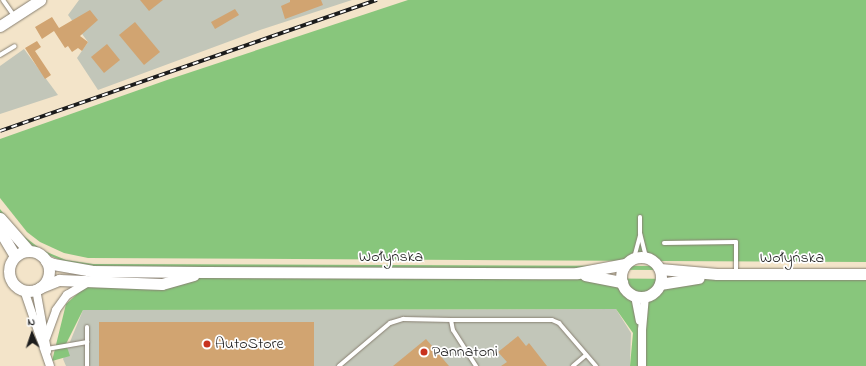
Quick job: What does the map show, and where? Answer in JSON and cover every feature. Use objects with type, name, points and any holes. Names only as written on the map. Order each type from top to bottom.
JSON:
[{"type":"main road","points":[[0,26],[40,0]]},
{"type":"main road","points":[[0,218],[29,251]]},
{"type":"main road","points":[[0,231],[14,257]]},
{"type":"main road","points":[[0,261],[29,251],[38,253],[46,261],[48,278],[38,288],[24,290],[16,285],[11,278],[9,269],[14,257]]},
{"type":"main road","points":[[646,257],[655,262],[660,269],[660,284],[654,292],[640,296],[627,291],[622,282],[621,273],[630,261],[646,257]]},
{"type":"main road","name":"Wołyńska","points":[[46,261],[53,264],[91,271],[576,273],[622,282]]},
{"type":"main road","name":"Wołyńska","points":[[576,273],[630,261]]},
{"type":"main road","name":"Wołyńska","points":[[660,269],[717,274],[866,274]]},
{"type":"main road","points":[[0,272],[11,278]]},
{"type":"main road","name":"Wołyńska","points":[[38,288],[59,280],[88,283],[162,284],[204,272]]},
{"type":"main road","name":"Wołyńska","points":[[660,284],[717,274]]},
{"type":"street","points":[[46,338],[56,310],[67,295],[88,283]]},
{"type":"street","points":[[38,288],[37,302],[46,338],[49,364]]},
{"type":"street","points":[[24,290],[49,364]]},
{"type":"street","points":[[640,296],[642,366]]},
{"type":"lane","points":[[3,0],[14,17]]},
{"type":"lane","points":[[0,55],[15,46]]},
{"type":"lane","points":[[640,217],[640,233],[646,257]]},
{"type":"lane","points":[[630,261],[640,233]]},
{"type":"lane","points":[[664,243],[736,242],[736,274]]},
{"type":"lane","points":[[339,366],[397,320],[552,320],[559,323],[596,366]]},
{"type":"lane","points":[[451,320],[453,330],[476,366]]},
{"type":"lane","points":[[87,327],[87,366]]},
{"type":"lane","points":[[47,349],[87,342]]},
{"type":"lane","points":[[573,366],[586,355]]},
{"type":"shaded area","points":[[79,0],[352,0],[260,30],[98,90],[77,58],[88,42],[68,15]]},
{"type":"shaded area","points":[[24,49],[58,95],[0,114],[0,66]]},
{"type":"shaded area","points":[[616,309],[631,333],[630,366],[66,366],[63,359],[83,310]]},
{"type":"green space","points":[[408,0],[866,0],[866,262],[88,258],[64,253],[40,242],[27,232],[0,198],[0,139],[167,80]]},
{"type":"green space","points":[[0,209],[21,234],[42,250],[66,260],[93,264],[661,266],[657,270],[104,267],[70,264],[34,249],[0,215]]},
{"type":"green space","points":[[201,276],[866,280],[866,366],[630,366],[633,333],[616,309],[83,310],[66,344],[70,356],[52,361],[66,304],[85,287]]},
{"type":"building","points":[[140,0],[163,0],[149,11]]},
{"type":"building","points":[[290,0],[321,0],[323,5],[285,19],[281,6],[290,2]]},
{"type":"building","points":[[235,9],[239,15],[215,29],[211,22]]},
{"type":"building","points":[[90,10],[98,20],[80,36],[88,42],[82,51],[78,48],[72,52],[68,46],[65,48],[54,31],[42,39],[35,27],[52,17],[59,28]]},
{"type":"building","points":[[135,22],[160,52],[144,65],[119,35]]},
{"type":"building","points":[[37,41],[41,47],[35,51],[51,75],[45,79],[25,48]]},
{"type":"building","points":[[107,44],[120,60],[104,73],[91,57]]},
{"type":"building","name":"AutoStore","points":[[99,322],[314,322],[314,366],[99,366]]},
{"type":"building","points":[[518,336],[526,346],[529,343],[547,366],[501,366],[507,362],[498,352]]},
{"type":"building","name":"Pannatoni","points":[[426,339],[449,366],[393,366]]},
{"type":"railway","points":[[0,131],[377,0]]},
{"type":"place","name":"AutoStore","points":[[207,344]]},
{"type":"place","name":"Pannatoni","points":[[424,352]]}]
